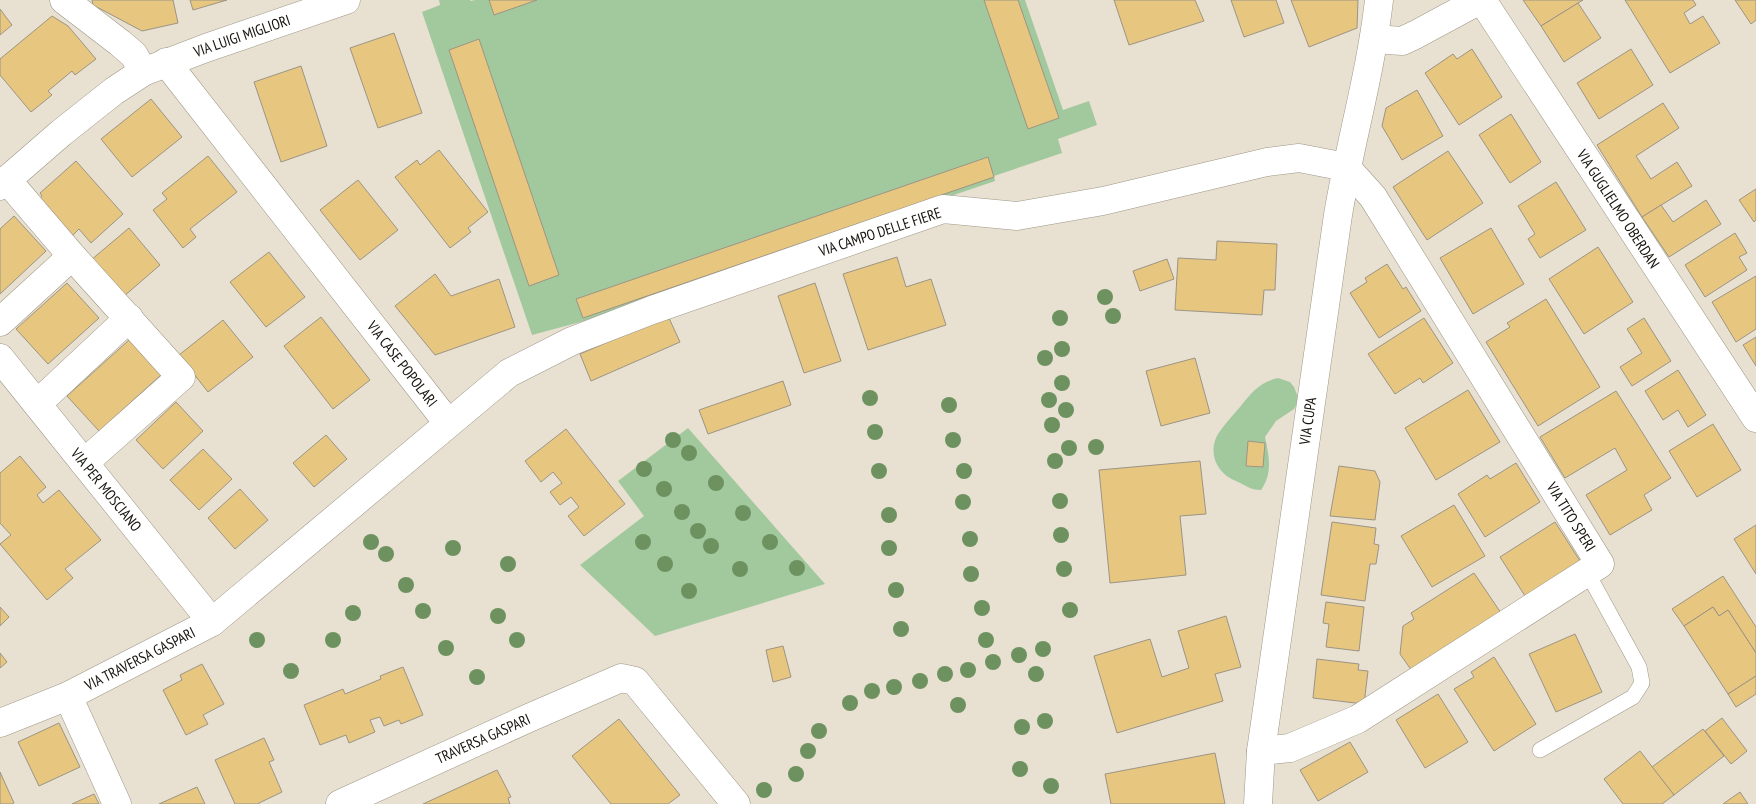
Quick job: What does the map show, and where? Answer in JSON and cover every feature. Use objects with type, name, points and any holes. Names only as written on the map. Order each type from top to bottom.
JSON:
[{"type":"street","name":"VIA CASE POPOLARI","points":[[64,0],[134,55],[155,67],[448,423]]},
{"type":"street","name":"VIA LUIGI MIGLIORI","points":[[155,67],[346,0]]},
{"type":"street","points":[[1374,39],[1380,0]]},
{"type":"street","name":"VIA GUGLIELMO OBERDAN","points":[[1374,39],[1402,41],[1481,0],[1756,418]]},
{"type":"street","name":"VIA CUPA","points":[[1258,804],[1261,751],[1346,168],[1374,39]]},
{"type":"street","points":[[84,463],[181,377],[129,318],[3,183],[114,91],[155,67]]},
{"type":"street","name":"VIA CAMPO DELLE FIERE","points":[[448,423],[509,373],[572,341],[652,310],[943,209],[1017,216],[1103,201],[1267,162],[1299,158],[1346,168]]},
{"type":"street","name":"VIA TITO SPERI","points":[[1261,751],[1290,748],[1358,718],[1600,564],[1373,197],[1346,168]]},
{"type":"street","points":[[0,322],[72,256]]},
{"type":"street","points":[[37,404],[129,318]]},
{"type":"street","name":"VIA PER MOSCIANO","points":[[0,358],[212,622]]},
{"type":"street","points":[[212,622],[448,423]]},
{"type":"street","name":"VIA TRAVERSA GASPARI","points":[[0,723],[68,696],[212,622]]},
{"type":"street","name":"TRAVERSA GASPARI","points":[[340,804],[621,678],[635,681],[736,804]]},
{"type":"street","name":"VIA TRAVERSA GASPARI","points":[[68,696],[117,804]]},
{"type":"lane","points":[[1540,750],[1633,697],[1642,683],[1639,668],[1587,572]]},
{"type":"green space","points":[[439,0],[1025,0],[1063,110],[1089,101],[1097,125],[1058,139],[1062,153],[994,176],[995,181],[584,321],[532,335],[422,12],[440,5]]},
{"type":"green space","points":[[1278,378],[1290,382],[1294,387],[1298,397],[1297,404],[1294,409],[1276,421],[1265,437],[1269,458],[1269,471],[1261,490],[1254,489],[1229,478],[1219,468],[1214,455],[1215,441],[1223,427],[1252,393],[1266,382]]},
{"type":"green space","points":[[688,428],[825,584],[655,636],[580,565],[644,516],[618,481]]},
{"type":"building","points":[[92,0],[173,0],[178,23],[142,31],[93,5]]},
{"type":"building","points":[[190,0],[227,0],[193,10]]},
{"type":"building","points":[[489,0],[537,0],[494,15]]},
{"type":"building","points":[[984,0],[1018,0],[1059,118],[1028,129]]},
{"type":"building","points":[[1114,0],[1195,0],[1204,21],[1129,45]]},
{"type":"building","points":[[1231,0],[1276,0],[1284,23],[1244,37]]},
{"type":"building","points":[[1291,0],[1358,0],[1357,28],[1309,47]]},
{"type":"building","points":[[1523,0],[1583,0],[1541,26]]},
{"type":"building","points":[[1625,0],[1693,0],[1696,5],[1684,13],[1690,24],[1703,16],[1720,43],[1670,73]]},
{"type":"building","points":[[1735,0],[1756,0],[1756,20],[1751,24]]},
{"type":"building","points":[[1578,3],[1601,38],[1564,62],[1541,26]]},
{"type":"building","points":[[0,9],[12,25],[0,35]]},
{"type":"building","points":[[52,16],[68,26],[96,59],[75,75],[72,71],[48,91],[52,95],[31,112],[0,75],[0,59]]},
{"type":"building","points":[[394,33],[422,113],[378,128],[350,48]]},
{"type":"building","points":[[479,39],[559,275],[529,286],[449,50]]},
{"type":"building","points":[[1472,49],[1502,97],[1459,125],[1425,73],[1453,54],[1457,59]]},
{"type":"building","points":[[1631,49],[1653,85],[1599,119],[1577,83]]},
{"type":"building","points":[[301,66],[327,146],[281,162],[254,82]]},
{"type":"building","points":[[1417,90],[1443,136],[1402,160],[1382,126],[1386,108]]},
{"type":"building","points":[[151,99],[182,137],[132,177],[101,139]]},
{"type":"building","points":[[1663,103],[1679,128],[1636,156],[1651,179],[1677,162],[1692,186],[1642,217],[1597,145]]},
{"type":"building","points":[[1511,114],[1541,162],[1510,183],[1479,135]]},
{"type":"building","points":[[439,150],[488,212],[468,228],[471,232],[450,248],[395,177],[417,160],[420,165]]},
{"type":"building","points":[[1448,151],[1483,203],[1427,240],[1393,187]]},
{"type":"building","points":[[208,156],[237,192],[190,229],[196,237],[183,248],[153,210],[167,199],[162,193]]},
{"type":"building","points":[[988,157],[994,177],[583,318],[576,299]]},
{"type":"building","points":[[76,161],[123,214],[91,243],[79,229],[72,236],[39,199],[42,196],[40,193]]},
{"type":"building","points":[[358,180],[398,230],[360,260],[320,210]]},
{"type":"building","points":[[1556,182],[1586,230],[1540,258],[1528,239],[1535,234],[1518,206]]},
{"type":"building","points":[[1756,189],[1756,220],[1754,222],[1739,200]]},
{"type":"building","points":[[1706,200],[1721,224],[1669,257],[1642,217],[1661,205],[1673,222]]},
{"type":"building","points":[[14,216],[46,251],[0,294],[0,229]]},
{"type":"building","points":[[129,228],[160,265],[123,297],[91,260]]},
{"type":"building","points":[[1491,228],[1524,284],[1473,314],[1440,258]]},
{"type":"building","points":[[1735,233],[1747,253],[1739,257],[1747,270],[1705,297],[1685,265]]},
{"type":"building","points":[[1217,241],[1277,244],[1275,290],[1264,290],[1262,315],[1175,310],[1178,258],[1216,260]]},
{"type":"building","points":[[1598,247],[1633,302],[1584,334],[1549,279]]},
{"type":"building","points":[[269,252],[305,297],[266,327],[230,282]]},
{"type":"building","points":[[897,257],[906,287],[931,279],[946,325],[868,350],[843,274]]},
{"type":"building","points":[[1167,259],[1174,279],[1140,291],[1133,271]]},
{"type":"building","points":[[1387,264],[1403,289],[1406,287],[1421,311],[1379,338],[1350,293],[1367,282],[1365,278]]},
{"type":"building","points":[[435,274],[451,296],[499,279],[515,327],[435,355],[395,306]]},
{"type":"building","points":[[1756,276],[1756,329],[1736,342],[1712,302]]},
{"type":"building","points":[[67,283],[99,318],[48,364],[16,329]]},
{"type":"building","points":[[815,283],[841,361],[804,373],[778,296]]},
{"type":"building","points":[[1546,299],[1600,387],[1538,426],[1486,342],[1510,327],[1507,323]]},
{"type":"building","points":[[668,316],[680,342],[591,381],[580,354]]},
{"type":"building","points":[[321,317],[370,380],[333,409],[284,346]]},
{"type":"building","points":[[1424,318],[1453,363],[1423,383],[1420,378],[1395,394],[1368,354]]},
{"type":"building","points":[[1644,318],[1671,361],[1632,386],[1620,367],[1642,353],[1627,329]]},
{"type":"building","points":[[223,320],[253,357],[208,392],[179,355]]},
{"type":"building","points":[[1756,337],[1756,366],[1743,345]]},
{"type":"building","points":[[129,340],[161,375],[99,431],[67,396]]},
{"type":"building","points":[[1195,358],[1210,413],[1161,426],[1146,371]]},
{"type":"building","points":[[1678,370],[1706,415],[1688,427],[1678,410],[1663,420],[1645,391]]},
{"type":"building","points":[[783,381],[791,405],[708,434],[699,410]]},
{"type":"building","points":[[1468,390],[1500,442],[1436,480],[1405,428]]},
{"type":"building","points":[[1616,391],[1671,478],[1644,495],[1652,510],[1610,535],[1586,495],[1627,470],[1615,448],[1565,478],[1540,437]]},
{"type":"building","points":[[176,402],[203,431],[163,469],[136,440]]},
{"type":"building","points":[[1713,424],[1741,470],[1697,497],[1669,451]]},
{"type":"building","points":[[566,429],[625,504],[584,536],[568,516],[579,507],[571,497],[560,505],[550,492],[562,483],[553,472],[541,482],[525,461]]},
{"type":"building","points":[[326,435],[347,459],[314,487],[293,463]]},
{"type":"building","points":[[1248,441],[1265,443],[1263,467],[1246,466]]},
{"type":"building","points":[[203,449],[232,479],[199,510],[170,480]]},
{"type":"building","points":[[20,456],[46,487],[37,495],[43,503],[59,490],[101,540],[65,569],[73,578],[47,600],[0,544],[11,535],[0,523],[0,473]]},
{"type":"building","points":[[1200,461],[1206,514],[1180,516],[1186,575],[1110,583],[1099,470]]},
{"type":"building","points":[[1516,463],[1540,502],[1485,537],[1458,494],[1487,475],[1490,479]]},
{"type":"building","points":[[1339,466],[1375,471],[1380,482],[1375,520],[1330,516]]},
{"type":"building","points":[[240,489],[268,520],[235,549],[208,518]]},
{"type":"building","points":[[1454,505],[1485,556],[1432,587],[1401,536]]},
{"type":"building","points":[[1332,522],[1376,528],[1374,544],[1379,545],[1376,564],[1370,564],[1365,601],[1321,595]]},
{"type":"building","points":[[1555,522],[1582,564],[1527,599],[1500,557]]},
{"type":"building","points":[[1756,525],[1756,574],[1734,539]]},
{"type":"building","points":[[1474,573],[1501,613],[1412,671],[1400,654],[1403,626],[1414,619],[1411,613]]},
{"type":"building","points":[[1723,576],[1756,627],[1756,653],[1728,610],[1719,616],[1713,607],[1684,626],[1672,609]]},
{"type":"building","points":[[1326,602],[1364,607],[1359,651],[1326,647],[1329,624],[1323,623]]},
{"type":"building","points":[[0,607],[9,617],[0,626]]},
{"type":"building","points":[[1713,607],[1719,616],[1728,610],[1756,653],[1756,676],[1728,694],[1684,626]]},
{"type":"building","points":[[1226,616],[1241,667],[1215,674],[1223,701],[1117,733],[1094,656],[1150,639],[1162,677],[1189,668],[1178,631]]},
{"type":"building","points":[[1575,634],[1602,692],[1556,712],[1529,654]]},
{"type":"building","points":[[783,646],[791,677],[773,682],[766,650]]},
{"type":"building","points":[[0,653],[7,662],[0,668]]},
{"type":"building","points":[[1494,657],[1536,724],[1494,751],[1454,689],[1474,677],[1471,672]]},
{"type":"building","points":[[1317,659],[1359,664],[1358,670],[1368,671],[1364,704],[1313,698]]},
{"type":"building","points":[[202,664],[224,704],[203,715],[208,724],[186,735],[163,690],[182,680],[180,675]]},
{"type":"building","points":[[403,667],[423,715],[401,724],[399,720],[384,726],[380,717],[370,720],[375,732],[349,743],[346,735],[320,745],[304,705],[343,689],[345,694],[381,679],[380,676]]},
{"type":"building","points":[[1756,676],[1756,694],[1736,707],[1728,694]]},
{"type":"building","points":[[1438,694],[1468,742],[1425,768],[1396,720]]},
{"type":"building","points":[[1722,718],[1747,751],[1731,764],[1705,731]]},
{"type":"building","points":[[619,719],[680,795],[668,804],[611,804],[572,756]]},
{"type":"building","points":[[59,723],[80,767],[39,786],[18,742]]},
{"type":"building","points":[[1703,729],[1724,756],[1674,795],[1652,767]]},
{"type":"building","points":[[264,738],[274,760],[269,762],[282,792],[259,804],[235,804],[215,760]]},
{"type":"building","points":[[1350,742],[1368,772],[1318,801],[1300,770]]},
{"type":"building","points":[[1640,751],[1674,795],[1662,804],[1623,804],[1604,779]]},
{"type":"building","points":[[1215,753],[1225,804],[1111,804],[1105,774]]},
{"type":"building","points":[[497,770],[511,797],[508,798],[510,804],[423,804]]},
{"type":"building","points":[[0,772],[14,803],[12,804],[0,804]]},
{"type":"building","points":[[197,787],[205,804],[159,804]]},
{"type":"building","points":[[1740,792],[1748,804],[1723,804]]},
{"type":"building","points":[[94,794],[99,804],[72,804]]}]
